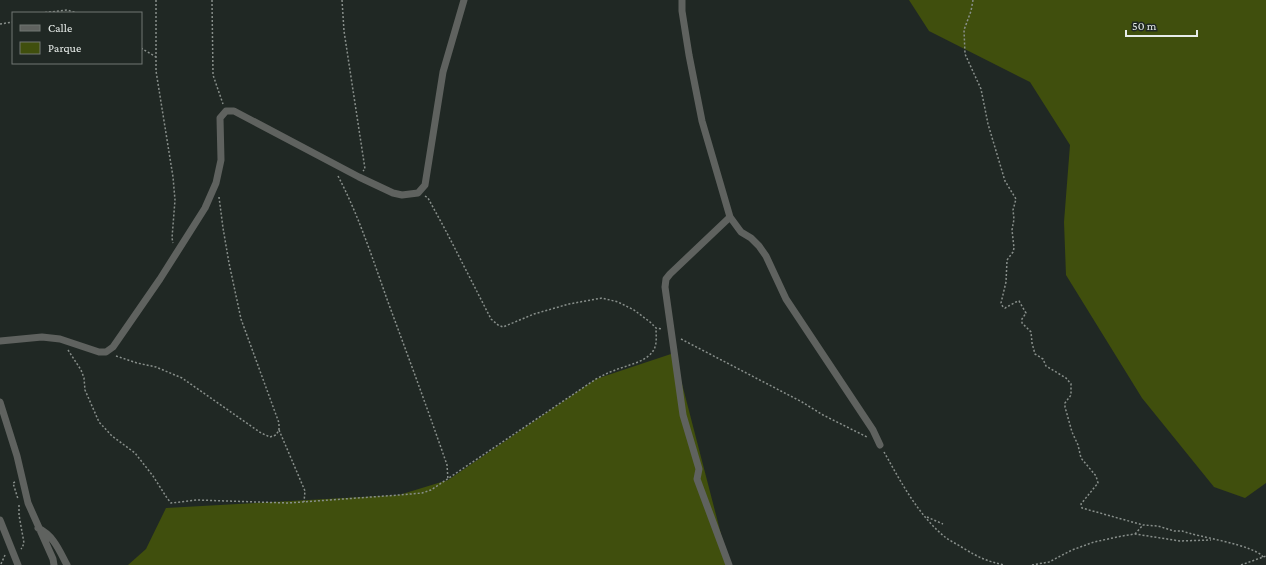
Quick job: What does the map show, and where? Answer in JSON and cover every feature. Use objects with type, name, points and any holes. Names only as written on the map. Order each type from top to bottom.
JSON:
[{"type":"street","points":[[0,341],[42,337],[65,341],[99,352],[106,352],[113,347],[205,208],[216,183],[221,160],[220,118],[226,111],[234,111],[359,177],[393,193],[402,195],[418,192],[424,185],[443,72],[464,0]]},
{"type":"street","points":[[682,0],[682,11],[689,55],[702,121],[730,217],[741,232],[751,238],[766,256],[786,299],[873,430],[880,445]]},
{"type":"street","points":[[729,565],[697,479],[699,469],[682,416],[665,287],[666,279],[670,274],[730,217]]},
{"type":"street","points":[[0,402],[17,456],[28,503],[54,565]]},
{"type":"street","points":[[0,520],[11,551],[18,565]]},
{"type":"street","points":[[38,528],[47,533],[56,543],[68,565]]},
{"type":"path","points":[[156,0],[156,71],[173,177],[175,200],[172,238],[175,255]]},
{"type":"path","points":[[212,0],[213,75],[226,111]]},
{"type":"path","points":[[342,0],[344,31],[365,169],[359,177]]},
{"type":"path","points":[[973,0],[971,11],[964,30],[965,54],[981,88],[988,124],[1005,182],[1016,199],[1013,210],[1014,219],[1012,230],[1014,248],[1007,260],[1006,282],[1001,302],[1002,307],[1005,308],[1019,301],[1026,312],[1022,319],[1022,323],[1031,332],[1035,354],[1043,359],[1046,366],[1066,378],[1071,384],[1071,395],[1065,403],[1065,407],[1081,458],[1096,476],[1098,483],[1081,504],[1082,508],[1143,525],[1158,526],[1174,531],[1182,531],[1255,551],[1263,557]]},
{"type":"path","points":[[50,12],[67,10],[74,12]]},
{"type":"path","points":[[0,24],[12,22]]},
{"type":"path","points":[[142,49],[156,57]]},
{"type":"path","points":[[331,162],[348,195],[381,281],[447,465],[448,480]]},
{"type":"path","points":[[216,183],[229,263],[241,319],[279,423],[279,430],[304,491],[304,502]]},
{"type":"path","points":[[418,192],[428,198],[491,319],[498,326],[503,327],[534,314],[569,304],[602,298],[618,302],[634,310],[656,328],[671,330],[823,415],[867,437]]},
{"type":"path","points":[[65,341],[70,354],[84,378],[85,390],[99,422],[112,436],[135,453],[154,476],[171,503],[197,500],[288,503],[422,493],[431,490],[596,379],[645,358],[655,348],[657,341],[656,328]]},
{"type":"path","points":[[106,352],[182,378],[261,433],[270,437],[276,435],[279,430]]},
{"type":"path","points":[[880,445],[901,482],[925,516],[939,532],[989,562],[1005,565]]},
{"type":"path","points":[[1,564],[5,554],[22,548],[24,543],[19,515],[19,505],[14,483],[22,478]]},
{"type":"path","points":[[925,516],[943,524]]},
{"type":"path","points":[[1135,534],[1143,525]]},
{"type":"path","points":[[1032,565],[1049,562],[1072,550],[1094,542],[1135,534],[1180,541],[1213,540]]},
{"type":"path","points":[[1241,565],[1266,556]]},
{"type":"green space","points":[[909,0],[1266,0],[1266,483],[1245,498],[1214,487],[1142,398],[1066,275],[1064,222],[1070,145],[1030,82],[929,31]]},
{"type":"green space","points":[[674,353],[729,565],[128,565],[146,549],[166,508],[399,495],[448,480],[596,379]]}]
